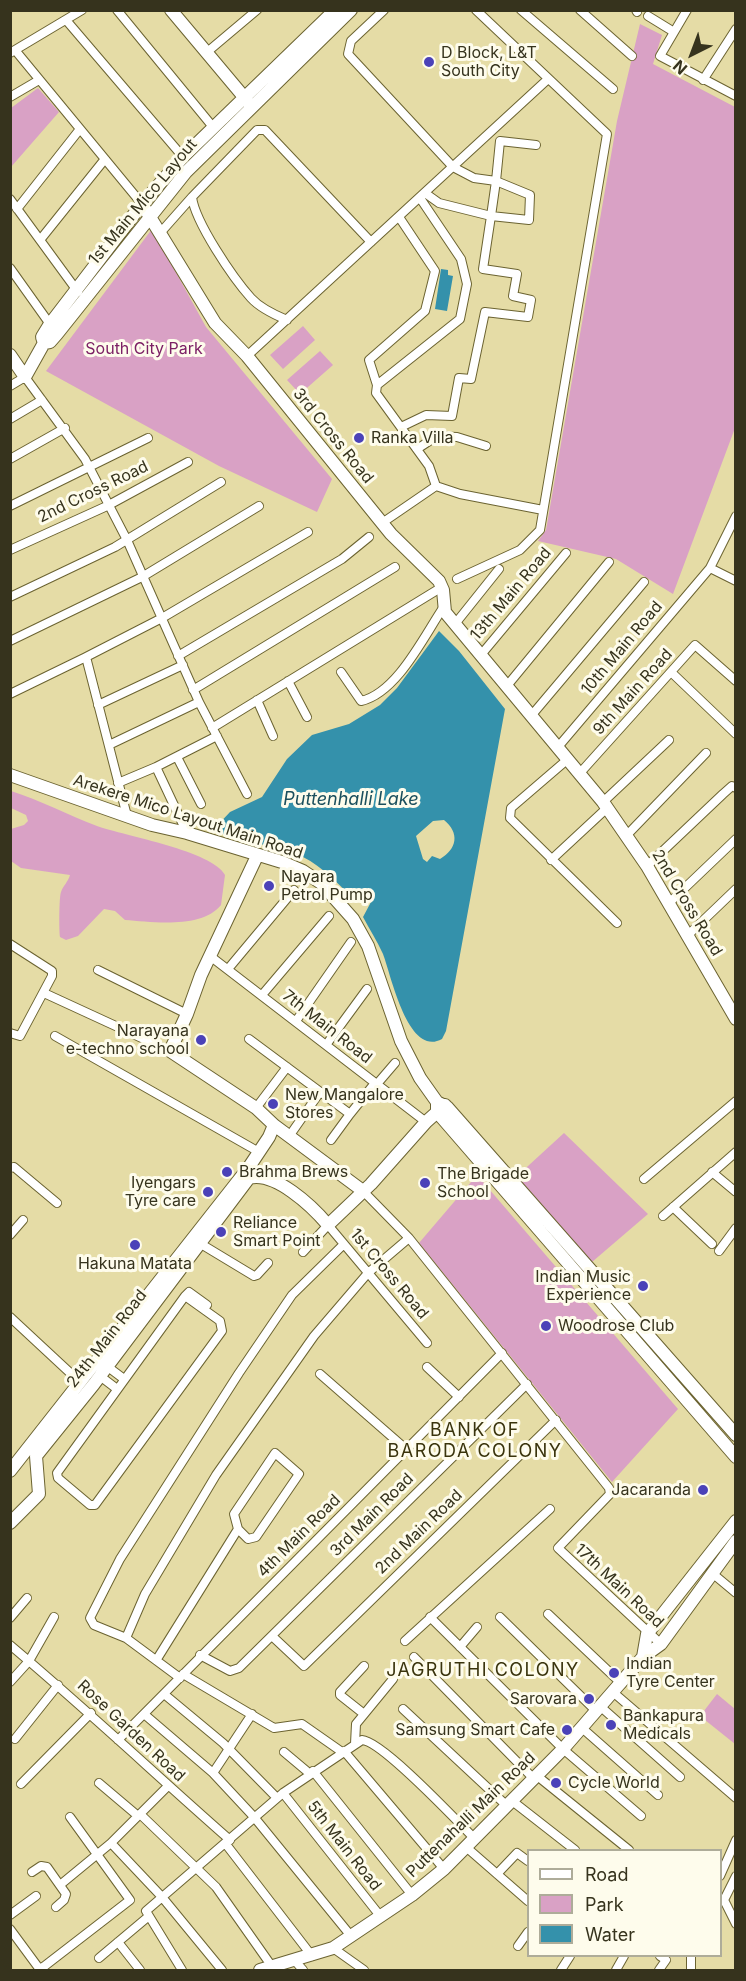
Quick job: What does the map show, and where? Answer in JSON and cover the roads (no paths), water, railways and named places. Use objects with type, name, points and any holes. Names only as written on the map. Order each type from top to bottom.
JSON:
[{"type":"street","points":[[13,52],[82,10]]},
{"type":"street","points":[[117,10],[213,127]]},
{"type":"street","points":[[171,10],[248,102]]},
{"type":"street","points":[[206,54],[257,10]]},
{"type":"street","name":"1st Main Mico Layout","points":[[54,329],[85,299],[186,172],[335,10]]},
{"type":"street","name":"1st Main Mico Layout","points":[[25,377],[44,343],[50,342],[54,329],[76,290],[142,204],[183,157],[213,127],[248,102],[351,10]]},
{"type":"street","points":[[384,10],[351,41],[348,54],[453,167],[474,178],[496,181],[530,195],[529,220],[491,216],[439,203],[422,195]]},
{"type":"street","points":[[457,579],[520,550],[540,530],[607,134],[476,10]]},
{"type":"street","points":[[580,10],[632,56]]},
{"type":"street","points":[[687,10],[660,56],[735,96]]},
{"type":"street","points":[[526,12],[613,89]]},
{"type":"street","points":[[648,16],[674,32]]},
{"type":"street","points":[[66,20],[183,157]]},
{"type":"street","points":[[703,80],[735,29]]},
{"type":"street","name":"3rd Cross Road","points":[[13,52],[151,215],[210,316],[247,356],[382,523],[442,586]]},
{"type":"street","points":[[247,356],[548,79]]},
{"type":"street","points":[[10,97],[39,80]]},
{"type":"street","points":[[161,232],[192,197],[261,128],[371,242]]},
{"type":"street","points":[[18,208],[80,129]]},
{"type":"street","points":[[401,427],[426,415],[452,416],[459,378],[471,379],[485,312],[528,317],[531,300],[513,296],[517,274],[483,269],[500,141],[536,145]]},
{"type":"street","points":[[40,240],[105,159]]},
{"type":"street","points":[[377,385],[460,319],[467,284],[461,259],[422,195]]},
{"type":"street","points":[[192,197],[194,209],[227,266],[252,300],[287,320]]},
{"type":"street","points":[[10,199],[76,290],[85,299]]},
{"type":"street","points":[[399,217],[435,271],[424,311],[369,360],[377,385],[376,393],[433,472],[436,486]]},
{"type":"street","points":[[10,268],[54,329]]},
{"type":"street","points":[[10,355],[64,428],[89,468],[107,506],[127,540],[193,690],[247,794]]},
{"type":"street","points":[[10,386],[25,377]]},
{"type":"street","points":[[10,419],[42,400]]},
{"type":"street","points":[[10,459],[64,428]]},
{"type":"street","points":[[417,449],[437,436],[457,437],[486,446]]},
{"type":"street","points":[[10,506],[148,438]]},
{"type":"street","name":"2nd Cross Road","points":[[10,550],[107,506],[188,462]]},
{"type":"street","points":[[10,597],[127,540],[221,482]]},
{"type":"street","points":[[436,486],[460,494],[543,510]]},
{"type":"street","points":[[382,523],[436,486]]},
{"type":"street","points":[[10,641],[142,577],[259,506]]},
{"type":"street","points":[[735,516],[710,568],[735,581]]},
{"type":"street","points":[[10,694],[162,618],[308,532]]},
{"type":"street","points":[[178,656],[342,559],[369,537]]},
{"type":"street","name":"13th Main Road","points":[[480,656],[566,552]]},
{"type":"street","points":[[506,687],[609,562]]},
{"type":"street","points":[[193,690],[395,567]]},
{"type":"street","name":"10th Main Road","points":[[558,747],[710,568]]},
{"type":"street","points":[[455,624],[499,569]]},
{"type":"street","points":[[531,716],[644,582]]},
{"type":"street","points":[[118,783],[177,757],[257,700],[442,586],[443,608],[480,656],[580,773],[626,836],[706,753]]},
{"type":"street","points":[[342,672],[361,701],[381,692],[399,674],[443,608]]},
{"type":"street","name":"9th Main Road","points":[[580,773],[695,645],[735,681]]},
{"type":"street","points":[[86,657],[127,816]]},
{"type":"street","points":[[98,705],[183,665]]},
{"type":"street","points":[[671,672],[735,734]]},
{"type":"street","points":[[288,681],[307,717]]},
{"type":"street","points":[[257,700],[273,736]]},
{"type":"street","points":[[109,745],[199,702]]},
{"type":"street","points":[[551,860],[669,740]]},
{"type":"street","points":[[177,757],[201,804]]},
{"type":"street","points":[[568,759],[512,808],[510,818],[617,923]]},
{"type":"street","points":[[156,767],[187,833]]},
{"type":"street","name":"Arekere Mico Layout Main Road","points":[[10,775],[152,825],[187,833],[303,870],[321,883],[353,919],[368,946],[401,1041],[420,1078],[440,1106]]},
{"type":"street","points":[[647,866],[732,786],[735,788]]},
{"type":"street","name":"2nd Cross Road","points":[[626,836],[647,866],[734,1013]]},
{"type":"street","points":[[669,903],[735,839]]},
{"type":"street","points":[[170,1051],[210,956],[257,856]]},
{"type":"street","points":[[688,935],[735,889]]},
{"type":"street","points":[[228,969],[294,890]]},
{"type":"street","points":[[262,996],[329,916]]},
{"type":"street","points":[[296,1021],[351,942]]},
{"type":"street","points":[[10,944],[52,971],[44,993],[20,1036],[10,1033]]},
{"type":"street","name":"7th Main Road","points":[[210,956],[426,1122]]},
{"type":"street","points":[[98,970],[187,1014]]},
{"type":"street","points":[[326,1045],[367,989]]},
{"type":"street","points":[[44,993],[170,1051],[256,1108],[274,1125],[363,1191],[409,1238],[556,1420]]},
{"type":"street","points":[[54,1036],[259,1152]]},
{"type":"street","points":[[249,1039],[350,1114]]},
{"type":"street","points":[[331,1140],[350,1114],[395,1063]]},
{"type":"street","points":[[256,1108],[287,1067]]},
{"type":"street","points":[[290,1135],[321,1092]]},
{"type":"street","points":[[644,1179],[735,1101]]},
{"type":"street","points":[[303,1252],[363,1191],[440,1106]]},
{"type":"street","points":[[440,1106],[735,1435]]},
{"type":"street","points":[[440,1106],[735,1457]]},
{"type":"street","name":"24th Main Road","points":[[10,1523],[39,1494],[36,1456],[201,1244],[274,1125]]},
{"type":"street","points":[[663,1216],[735,1152]]},
{"type":"street","points":[[10,1168],[14,1167],[57,1203]]},
{"type":"street","points":[[712,1172],[735,1192]]},
{"type":"street","points":[[246,1173],[274,1179],[328,1225]]},
{"type":"street","name":"24th Main Road","points":[[10,1471],[246,1173]]},
{"type":"street","points":[[673,1207],[716,1248],[735,1228]]},
{"type":"street","points":[[10,1235],[23,1220]]},
{"type":"street","name":"1st Cross Road","points":[[328,1225],[427,1343]]},
{"type":"street","points":[[126,1638],[155,1575],[216,1475],[314,1336],[368,1273],[409,1238]]},
{"type":"street","points":[[201,1244],[254,1276],[268,1263]]},
{"type":"street","points":[[344,1244],[292,1295],[120,1559],[90,1618],[94,1625],[126,1638],[182,1676],[252,1713],[274,1728],[302,1724],[343,1751],[444,1869]]},
{"type":"street","points":[[185,1296],[220,1321],[222,1331],[93,1506],[58,1478],[57,1473],[185,1296],[189,1292],[207,1305]]},
{"type":"street","points":[[10,1317],[81,1383]]},
{"type":"street","name":"4th Main Road","points":[[118,1740],[502,1353]]},
{"type":"street","points":[[427,1367],[459,1397]]},
{"type":"street","points":[[104,1371],[124,1379]]},
{"type":"street","points":[[104,1371],[117,1389]]},
{"type":"street","points":[[320,1374],[407,1450]]},
{"type":"street","name":"3rd Main Road","points":[[200,1655],[230,1671],[239,1668],[527,1384]]},
{"type":"street","name":"17th Main Road","points":[[556,1420],[611,1491],[558,1548],[647,1634],[661,1644]]},
{"type":"street","name":"2nd Main Road","points":[[272,1635],[304,1666],[556,1420]]},
{"type":"street","points":[[157,1659],[238,1529],[234,1514],[276,1453],[298,1474],[256,1537],[248,1539],[238,1529]]},
{"type":"street","points":[[405,1641],[550,1509]]},
{"type":"street","points":[[643,1657],[647,1634],[735,1521]]},
{"type":"street","points":[[643,1657],[661,1644],[735,1541]]},
{"type":"street","points":[[712,1573],[735,1593]]},
{"type":"street","points":[[10,1618],[27,1598]]},
{"type":"street","points":[[548,1614],[618,1689],[735,1798]]},
{"type":"street","points":[[10,1682],[29,1661],[54,1617]]},
{"type":"street","points":[[430,1617],[563,1749],[640,1816]]},
{"type":"street","points":[[500,1617],[599,1710],[680,1777]]},
{"type":"street","points":[[460,1647],[477,1627]]},
{"type":"street","name":"Rose Garden Road","points":[[10,1645],[91,1713],[227,1841],[312,1956]]},
{"type":"street","name":"Puttenahalli Main Road","points":[[260,1971],[300,1966],[312,1956],[333,1948],[412,1895],[444,1869],[563,1749],[618,1689],[643,1657]]},
{"type":"street","points":[[414,1658],[535,1777],[628,1849]]},
{"type":"street","points":[[364,1666],[340,1692],[340,1695],[364,1714]]},
{"type":"street","points":[[355,1744],[356,1724],[393,1679]]},
{"type":"street","points":[[15,1739],[58,1685]]},
{"type":"street","name":"5th Main Road","points":[[164,1694],[280,1795],[381,1917]]},
{"type":"street","points":[[403,1709],[509,1803],[572,1849]]},
{"type":"street","points":[[21,1784],[91,1713]]},
{"type":"street","points":[[213,1773],[252,1713]]},
{"type":"street","points":[[144,1714],[213,1773],[254,1817],[351,1936]]},
{"type":"street","points":[[582,1728],[658,1795]]},
{"type":"street","points":[[182,1971],[146,1911],[280,1795],[343,1751],[366,1740],[379,1748],[470,1842],[497,1874],[527,1900]]},
{"type":"street","points":[[284,1752],[311,1772],[412,1895]]},
{"type":"street","points":[[99,1783],[198,1867],[216,1887],[273,1968]]},
{"type":"street","points":[[60,1885],[111,1844],[168,1786]]},
{"type":"street","points":[[10,1929],[38,1967],[42,1968],[129,1902],[130,1898],[70,1817]]},
{"type":"street","points":[[722,1871],[735,1840]]},
{"type":"street","points":[[111,1844],[162,1897],[222,1971]]},
{"type":"street","points":[[497,1874],[517,1853],[527,1860]]},
{"type":"street","points":[[32,1872],[44,1866],[60,1885],[66,1898],[56,1907]]},
{"type":"street","points":[[735,1876],[724,1900],[735,1924]]},
{"type":"street","points":[[10,1915],[36,1896]]},
{"type":"street","points":[[99,1958],[149,1916]]},
{"type":"street","points":[[518,1946],[527,1933]]},
{"type":"street","points":[[118,1942],[140,1971]]},
{"type":"street","points":[[333,1948],[364,1971]]},
{"type":"street","points":[[561,1971],[569,1957]]},
{"type":"street","points":[[616,1971],[623,1957]]},
{"type":"street","points":[[659,1971],[666,1959],[662,1957]]},
{"type":"water","points":[[441,269],[448,270],[448,275],[453,276],[447,311],[435,309]]},
{"type":"water","name":"Puttenhalli Lake","points":[[439,631],[459,651],[505,709],[446,1031],[442,1039],[430,1042],[420,1037],[410,1026],[396,995],[383,954],[363,917],[371,902],[369,898],[354,899],[324,871],[292,852],[224,835],[213,830],[230,812],[262,797],[287,759],[312,735],[349,724],[380,705],[397,688]],"holes":[[[444,820],[454,835],[453,846],[440,859],[432,856],[427,862],[423,859],[416,836],[433,821]]]},
{"type":"place","name":"D Block, L&T South City","points":[[429,62]]},
{"type":"place","name":"Ranka Villa","points":[[359,438]]},
{"type":"place","name":"Nayara Petrol Pump","points":[[269,886]]},
{"type":"place","name":"Narayana e-techno school","points":[[201,1040]]},
{"type":"place","name":"New Mangalore Stores","points":[[273,1104]]},
{"type":"place","name":"Brahma Brews","points":[[227,1172]]},
{"type":"place","name":"The Brigade School","points":[[425,1183]]},
{"type":"place","name":"Iyengars Tyre care","points":[[208,1192]]},
{"type":"place","name":"Reliance Smart Point","points":[[221,1232]]},
{"type":"place","name":"Hakuna Matata","points":[[135,1245]]},
{"type":"place","name":"Indian Music Experience","points":[[643,1286]]},
{"type":"place","name":"Woodrose Club","points":[[546,1326]]},
{"type":"place","name":"Jacaranda","points":[[703,1490]]},
{"type":"place","name":"Indian Tyre Center","points":[[614,1673]]},
{"type":"place","name":"Sarovara","points":[[589,1699]]},
{"type":"place","name":"Bankapura Medicals","points":[[611,1725]]},
{"type":"place","name":"Samsung Smart Cafe","points":[[567,1730]]},
{"type":"place","name":"Cycle World","points":[[556,1783]]},
{"type":"district","name":"BANK OF BARODA COLONY","points":[[475,1441]]},
{"type":"district","name":"JAGRUTHI COLONY","points":[[483,1671]]},
{"type":"park label","name":"South City Park","points":[[144,349]]}]
